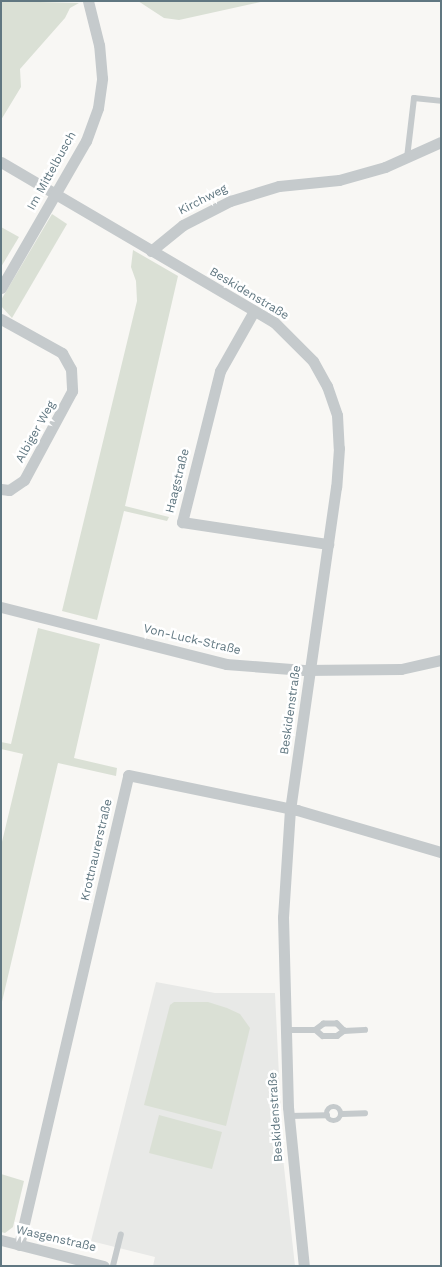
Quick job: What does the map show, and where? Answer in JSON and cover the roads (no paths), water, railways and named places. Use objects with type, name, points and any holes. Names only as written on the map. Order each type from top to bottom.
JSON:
[{"type":"street","name":"Im Mittelbusch","points":[[1,288],[86,141],[98,108],[102,78],[99,45],[88,1]]},
{"type":"street","name":"Kirchweg","points":[[151,251],[183,225],[230,201],[280,186],[340,180],[407,158],[441,142]]},
{"type":"street","points":[[1,162],[151,251]]},
{"type":"street","name":"Beskidenstraße","points":[[151,251],[254,311],[291,337],[313,361],[327,386],[336,415],[338,466],[290,808],[283,917],[284,1030],[288,1116],[304,1266]]},
{"type":"street","name":"Haagstraße","points":[[254,311],[220,370],[182,522],[328,544]]},
{"type":"street","name":"Albiger Weg","points":[[1,319],[62,353],[71,369],[72,391],[24,480],[8,490],[1,489]]},
{"type":"street","name":"Von-Luck-Straße","points":[[1,606],[226,664],[310,670],[401,669],[441,660]]},
{"type":"street","name":"Krottnaurerstraße","points":[[19,1245],[128,775],[290,808],[441,852]]},
{"type":"street","name":"Wasgenstraße","points":[[1,1240],[104,1266]]},
{"type":"lane","points":[[407,158],[414,98],[441,101]]},
{"type":"lane","points":[[284,1030],[316,1030],[324,1024],[337,1024],[344,1031]]},
{"type":"lane","points":[[316,1030],[323,1036],[337,1036],[344,1031],[365,1030]]},
{"type":"lane","points":[[327,1115],[329,1109],[335,1106],[342,1114]]},
{"type":"lane","points":[[288,1116],[327,1115],[335,1121],[342,1114],[365,1113]]},
{"type":"lane","points":[[112,1266],[121,1235]]}]
